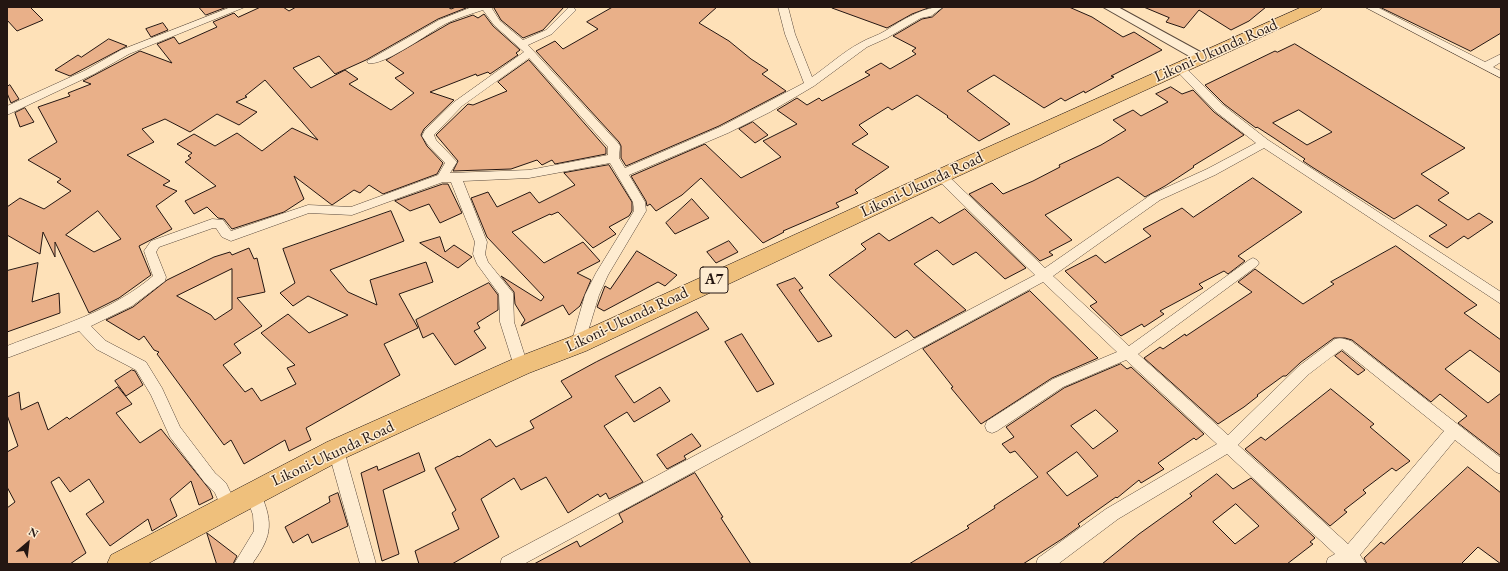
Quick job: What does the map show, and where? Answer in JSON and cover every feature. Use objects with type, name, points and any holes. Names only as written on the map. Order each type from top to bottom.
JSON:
[{"type":"highway","name":"Likoni-Ukunda Road","points":[[120,564],[253,492],[336,450],[423,412],[521,366],[578,344],[940,175],[1200,57],[1315,7]]},
{"type":"street","points":[[7,111],[22,102],[90,72],[131,50],[240,7]]},
{"type":"street","points":[[372,61],[397,49],[442,22],[481,7]]},
{"type":"street","points":[[486,7],[497,23],[525,48],[580,110],[602,130],[614,146],[613,158],[639,202],[640,211],[602,273],[592,295],[578,344]]},
{"type":"street","points":[[783,7],[790,34],[810,84]]},
{"type":"street","points":[[623,173],[724,130],[766,109],[810,84],[862,45],[883,36],[919,15],[928,14],[938,7]]},
{"type":"street","points":[[1109,7],[1200,57]]},
{"type":"street","points":[[1370,7],[1501,75]]},
{"type":"street","points":[[521,366],[507,322],[506,293],[483,264],[479,254],[481,242],[449,177],[451,162],[443,152],[429,141],[428,136],[429,133],[458,104],[525,48],[549,32],[571,10]]},
{"type":"street","points":[[1485,67],[1501,56]]},
{"type":"street","points":[[1179,67],[1219,108],[1264,143],[1501,299]]},
{"type":"street","points":[[508,564],[1044,276],[1156,197],[1211,172],[1264,143]]},
{"type":"street","points":[[7,352],[113,310],[143,292],[160,277],[150,251],[155,244],[217,222],[221,225],[226,234],[231,236],[308,209],[315,208],[338,212],[352,211],[449,177],[529,174],[613,158]]},
{"type":"street","points":[[940,175],[1044,276],[1129,353],[1227,446],[1353,560]]},
{"type":"street","points":[[992,426],[1058,383],[1129,353],[1253,263]]},
{"type":"street","points":[[80,323],[101,345],[141,366],[157,392],[175,432],[210,478],[221,488],[229,506]]},
{"type":"street","points":[[1044,564],[1112,514],[1227,446],[1304,370],[1340,343],[1346,345],[1501,468]]},
{"type":"street","points":[[1334,564],[1353,560],[1454,430]]},
{"type":"street","points":[[336,450],[368,564]]},
{"type":"street","points":[[242,564],[260,540],[263,530],[262,518],[253,492]]},
{"type":"building","points":[[7,7],[30,7],[43,20],[17,31],[7,20]]},
{"type":"building","points":[[199,7],[227,7],[206,15]]},
{"type":"building","points":[[261,7],[283,7],[289,11],[296,7],[466,8],[438,19],[366,60],[335,74],[319,56],[293,68],[311,88],[345,70],[358,79],[349,84],[391,110],[414,93],[395,78],[404,73],[386,60],[450,23],[473,15],[478,18],[484,14],[493,26],[520,50],[516,53],[518,55],[490,74],[488,72],[477,76],[476,74],[430,92],[454,100],[424,129],[421,135],[427,146],[443,163],[437,174],[383,194],[369,185],[360,193],[354,190],[332,205],[294,176],[304,199],[284,212],[232,229],[224,219],[218,218],[207,207],[194,214],[185,201],[216,186],[185,162],[191,158],[188,156],[192,153],[177,144],[194,134],[215,146],[237,133],[262,151],[292,128],[318,140],[265,80],[245,96],[247,97],[236,102],[257,112],[239,125],[217,114],[190,132],[165,119],[142,129],[154,142],[127,155],[170,181],[163,185],[177,191],[156,206],[172,229],[139,246],[151,275],[119,298],[89,313],[55,242],[55,257],[43,232],[40,254],[7,235],[7,207],[20,198],[44,209],[71,191],[57,182],[61,179],[28,160],[57,142],[38,107],[70,96],[68,93],[91,84],[83,81],[140,51],[172,63],[157,44],[174,37],[179,44],[217,27],[213,22],[234,13],[238,17]],"holes":[[[98,211],[121,239],[94,252],[66,235]]]},
{"type":"building","points":[[564,7],[543,30],[523,38],[501,20],[494,8]]},
{"type":"building","points":[[613,7],[717,7],[699,23],[729,41],[751,59],[768,70],[762,74],[786,91],[719,126],[626,166],[621,158],[621,146],[619,142],[536,51],[555,41],[563,49],[598,29],[587,22]]},
{"type":"building","points":[[832,7],[931,7],[912,14],[887,28]]},
{"type":"building","points":[[944,7],[1069,7],[1092,17],[1123,37],[1134,32],[1162,50],[1111,76],[1114,77],[1085,93],[1084,91],[1065,101],[1061,98],[1044,108],[994,75],[967,91],[1010,124],[979,141],[947,117],[948,116],[917,95],[892,110],[888,107],[859,125],[868,134],[852,144],[889,167],[855,190],[858,193],[836,203],[839,207],[783,231],[784,232],[763,243],[701,178],[682,195],[656,211],[650,204],[647,206],[646,201],[631,176],[705,144],[741,178],[781,157],[763,141],[797,124],[777,110],[797,98],[807,105],[819,98],[822,101],[870,75],[865,72],[881,63],[890,69],[916,54],[912,51],[916,48],[893,36],[922,19],[932,17]]},
{"type":"building","points":[[1144,7],[1266,7],[1249,21],[1231,30],[1199,10],[1184,28],[1166,22],[1169,18]]},
{"type":"building","points":[[1380,7],[1501,7],[1501,33],[1471,51]]},
{"type":"building","points":[[163,23],[168,30],[151,37],[146,29]]},
{"type":"building","points":[[109,39],[127,46],[70,76],[55,70],[78,55],[81,57]]},
{"type":"building","points":[[1295,44],[1465,148],[1421,174],[1449,193],[1438,200],[1468,220],[1479,213],[1493,222],[1468,239],[1464,236],[1447,248],[1429,236],[1447,225],[1417,205],[1394,219],[1312,167],[1303,161],[1305,159],[1257,127],[1256,128],[1224,104],[1205,85],[1275,51],[1277,52]],"holes":[[[1299,110],[1332,132],[1307,145],[1273,123]]]},
{"type":"building","points":[[529,60],[606,148],[606,154],[555,164],[552,160],[542,165],[537,160],[511,169],[453,171],[458,161],[436,135],[468,104],[473,105],[507,91],[498,82]]},
{"type":"building","points":[[10,85],[19,99],[11,103],[7,93],[7,87]]},
{"type":"building","points":[[1171,87],[1182,94],[1193,90],[1214,112],[1244,135],[1193,166],[1194,167],[1165,186],[1145,197],[1118,177],[1045,215],[1072,240],[1049,252],[1053,255],[1040,261],[969,194],[992,183],[1003,194],[1060,167],[1059,165],[1101,145],[1126,130],[1113,120],[1133,110],[1141,116],[1168,102],[1156,94]]},
{"type":"building","points":[[25,108],[34,122],[20,127],[15,113]]},
{"type":"building","points":[[753,122],[768,135],[755,143],[739,129]]},
{"type":"building","points":[[609,165],[632,202],[632,211],[629,216],[609,227],[616,234],[593,248],[558,212],[551,215],[550,214],[512,232],[544,263],[583,242],[600,261],[577,273],[591,280],[580,306],[569,315],[563,305],[521,326],[525,320],[515,304],[514,292],[501,276],[541,301],[544,297],[487,237],[471,198],[488,192],[497,207],[530,192],[539,203],[575,185],[564,173]]},
{"type":"building","points":[[1253,178],[1302,212],[1238,256],[1245,261],[1228,274],[1224,271],[1199,284],[1203,288],[1160,311],[1164,314],[1144,327],[1142,324],[1121,336],[1090,306],[1097,302],[1065,271],[1096,255],[1105,263],[1151,236],[1143,229],[1182,208],[1193,217]]},
{"type":"building","points":[[443,184],[448,184],[462,213],[440,223],[429,204],[410,211],[395,201]]},
{"type":"building","points":[[692,199],[709,218],[675,234],[666,223]]},
{"type":"building","points":[[965,209],[1026,268],[1005,279],[976,252],[953,265],[937,250],[914,264],[966,310],[914,338],[907,330],[895,338],[829,275],[866,249],[861,244],[879,233],[889,241],[932,217],[939,223]]},
{"type":"building","points":[[391,211],[404,241],[330,270],[348,292],[377,305],[370,280],[426,262],[433,282],[399,294],[418,328],[384,344],[400,375],[306,428],[311,440],[289,451],[285,440],[244,464],[231,440],[224,445],[157,354],[159,352],[154,350],[144,336],[139,340],[106,320],[133,307],[167,280],[214,257],[230,252],[232,255],[249,248],[254,259],[257,258],[265,292],[237,298],[262,326],[234,344],[241,353],[223,365],[245,392],[252,388],[261,401],[296,384],[287,368],[295,365],[261,333],[288,314],[309,333],[348,315],[308,296],[293,306],[280,293],[295,283],[283,249]],"holes":[[[232,269],[232,309],[215,320],[211,315],[177,296]]]},
{"type":"building","points":[[440,237],[445,252],[454,245],[472,257],[458,268],[420,243]]},
{"type":"building","points":[[729,241],[738,252],[716,263],[707,252]]},
{"type":"building","points":[[1396,246],[1477,305],[1464,313],[1501,340],[1501,373],[1470,350],[1445,369],[1488,403],[1501,393],[1501,456],[1458,423],[1467,416],[1440,394],[1431,402],[1352,340],[1345,338],[1334,338],[1301,362],[1286,376],[1283,376],[1257,395],[1258,396],[1244,407],[1218,424],[1144,358],[1160,347],[1163,349],[1185,334],[1186,336],[1252,292],[1238,282],[1255,269],[1303,304],[1334,284],[1331,282]]},
{"type":"building","points":[[637,251],[677,275],[665,286],[658,282],[604,311],[597,307],[605,286],[610,289]]},
{"type":"building","points":[[38,263],[32,302],[59,293],[60,313],[7,332],[7,271]]},
{"type":"building","points":[[795,278],[803,288],[799,290],[832,336],[818,342],[777,285]]},
{"type":"building","points":[[489,283],[498,295],[498,310],[477,323],[480,328],[474,331],[486,348],[455,365],[433,333],[423,338],[416,320]]},
{"type":"building","points":[[1030,291],[1098,358],[1052,378],[981,424],[951,388],[953,387],[923,349]]},
{"type":"building","points":[[697,312],[709,329],[615,376],[634,403],[660,387],[670,401],[634,422],[627,412],[604,426],[643,482],[609,499],[606,493],[600,497],[598,494],[568,513],[546,477],[521,490],[514,478],[481,499],[499,537],[452,564],[419,564],[415,551],[459,529],[452,513],[456,510],[435,468],[458,456],[459,457],[490,439],[496,447],[534,428],[530,421],[572,397],[561,381]]},
{"type":"building","points":[[742,334],[774,384],[757,392],[725,342]]},
{"type":"building","points":[[1342,351],[1365,370],[1358,375],[1335,356]]},
{"type":"building","points":[[1121,364],[1127,369],[1131,367],[1204,434],[1196,440],[1194,438],[1158,463],[1164,469],[1141,483],[1139,480],[1117,498],[1116,497],[1078,524],[1080,526],[1023,564],[909,564],[969,528],[967,526],[995,508],[994,506],[1038,477],[1015,451],[1010,453],[1002,444],[1014,437],[1006,427],[1064,388]],"holes":[[[1096,410],[1118,431],[1093,449],[1071,426]],[[1077,452],[1098,476],[1067,496],[1047,473]]]},
{"type":"building","points":[[132,370],[135,371],[143,385],[126,396],[115,381]]},
{"type":"building","points":[[118,387],[132,404],[116,413],[140,443],[161,429],[210,490],[213,498],[199,505],[191,481],[170,499],[177,516],[152,531],[148,519],[110,546],[86,514],[104,502],[89,479],[70,492],[59,477],[51,482],[86,553],[70,564],[7,564],[7,508],[15,502],[7,487],[7,452],[18,446],[7,415],[7,397],[19,392],[21,410],[38,402],[48,430],[67,417],[69,419]]},
{"type":"building","points":[[1331,389],[1374,424],[1370,427],[1410,461],[1396,471],[1392,468],[1363,490],[1366,493],[1344,510],[1347,512],[1330,526],[1245,449],[1261,437],[1265,440]]},
{"type":"building","points":[[692,434],[701,446],[684,456],[686,459],[667,469],[657,455]]},
{"type":"building","points":[[419,453],[425,471],[383,490],[399,554],[382,561],[361,473],[377,466],[378,470]]},
{"type":"building","points":[[1468,467],[1501,493],[1501,564],[1478,547],[1461,564],[1367,564],[1364,558],[1381,542],[1384,544]]},
{"type":"building","points":[[695,473],[723,517],[721,518],[751,564],[534,564],[577,541],[580,547],[623,522],[619,514]]},
{"type":"building","points":[[1217,474],[1233,489],[1251,478],[1315,538],[1310,542],[1313,544],[1287,564],[1102,564],[1139,534],[1192,496],[1190,494]],"holes":[[[1236,504],[1259,526],[1235,544],[1213,522]]]},
{"type":"building","points":[[338,493],[348,526],[312,543],[308,534],[293,543],[285,527],[330,502],[329,497]]},
{"type":"building","points":[[207,533],[237,556],[233,564],[217,564]]}]
